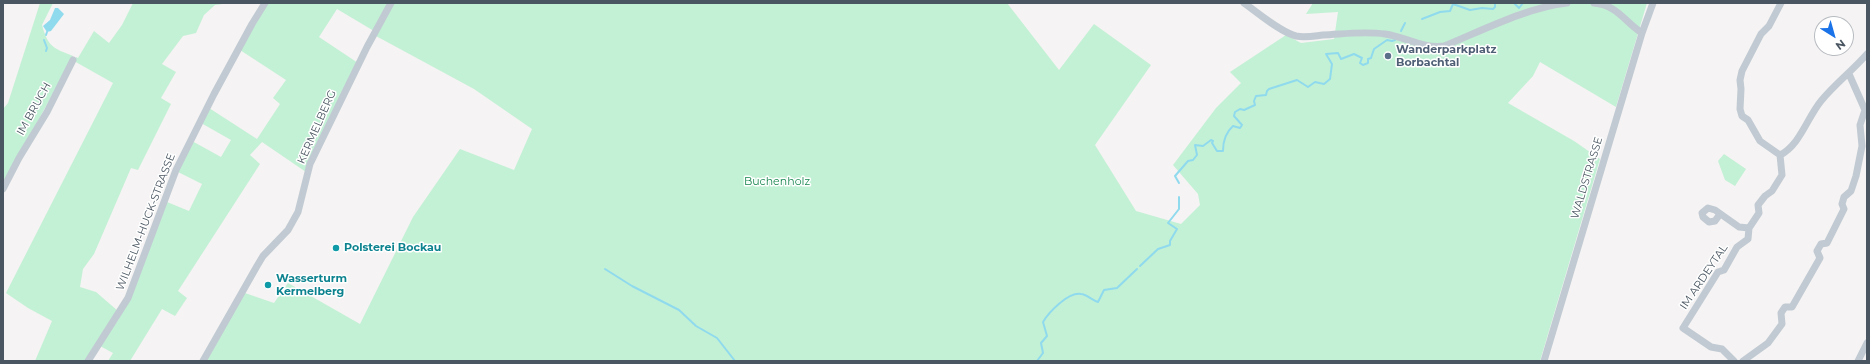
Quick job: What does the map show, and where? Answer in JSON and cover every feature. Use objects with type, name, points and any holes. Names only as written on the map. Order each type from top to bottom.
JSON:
[{"type":"street","name":"WILHELM-HUCK-STRASSE","points":[[88,361],[128,298],[176,170],[214,94],[265,3]]},
{"type":"street","name":"KERMELBERG","points":[[203,361],[263,256],[288,230],[298,212],[310,164],[367,47],[391,3]]},
{"type":"street","points":[[1244,3],[1294,36],[1305,37],[1366,32],[1407,38],[1419,45],[1435,48],[1444,46],[1553,4],[1567,3]]},
{"type":"street","points":[[1594,3],[1604,4],[1614,10],[1625,17],[1642,33]]},
{"type":"street","name":"WALDSTRASSE","points":[[1544,361],[1642,33],[1653,3]]},
{"type":"street","points":[[1781,3],[1742,71],[1740,80],[1740,109],[1742,116],[1748,120],[1760,141],[1780,155],[1792,147],[1820,102],[1840,79],[1849,74],[1867,54]]},
{"type":"street","name":"IM BRUCH","points":[[3,189],[19,158],[47,112],[73,60]]},
{"type":"street","points":[[1743,361],[1768,343],[1782,324],[1781,313],[1785,307],[1792,307],[1820,258],[1817,251],[1821,244],[1827,243],[1844,209],[1842,204],[1844,197],[1852,191],[1862,150],[1860,125],[1865,110],[1849,74]]},
{"type":"street","name":"IM ARDEYTAL","points":[[1734,361],[1722,349],[1711,348],[1683,328],[1718,272],[1724,270],[1737,247],[1748,238],[1749,228],[1759,214],[1758,204],[1772,191],[1782,175],[1780,155]]},
{"type":"street","points":[[1720,214],[1739,227],[1749,228]]},
{"type":"street","points":[[1858,361],[1867,343]]},
{"type":"green space","points":[[40,3],[53,3],[42,25],[49,42],[52,46],[73,56],[3,186],[3,109],[8,103]]},
{"type":"green space","points":[[133,3],[230,3],[215,5],[204,15],[196,33],[183,36],[162,64],[176,72],[161,98],[171,104],[138,170],[131,168],[94,254],[83,269],[80,287],[96,292],[118,311],[86,361],[35,361],[52,321],[28,308],[6,293],[113,83],[74,61],[76,57],[78,58],[94,31],[109,43],[122,25]]},
{"type":"green space","points":[[268,3],[389,3],[374,31],[337,9],[319,37],[358,63],[306,172],[262,142],[250,155],[260,164],[178,291],[187,298],[175,316],[162,309],[130,361],[108,361],[113,353],[100,346],[118,320],[167,202],[189,211],[202,184],[178,172],[192,141],[221,157],[231,140],[201,123],[209,108],[257,139],[280,104],[273,98],[286,80],[240,50]]},
{"type":"green space","name":"Buchenholz","points":[[393,3],[1007,3],[1059,70],[1094,24],[1151,65],[1095,145],[1136,211],[1181,224],[1200,205],[1198,194],[1173,165],[1216,108],[1241,83],[1230,72],[1286,35],[1301,43],[1334,39],[1338,12],[1306,14],[1313,3],[1647,3],[1616,107],[1540,62],[1533,76],[1508,103],[1574,141],[1600,159],[1540,361],[205,361],[242,292],[274,303],[288,283],[360,324],[413,217],[460,149],[514,170],[532,129],[474,89],[376,36]]},
{"type":"green space","points":[[1724,154],[1746,169],[1735,186],[1725,180],[1718,161]]},
{"type":"water","points":[[55,8],[58,8],[64,14],[51,31],[47,32],[43,26],[50,20]]},
{"type":"waterway","points":[[1422,19],[1440,12],[1450,11],[1453,4],[1470,10],[1482,8],[1493,9],[1495,7],[1495,3]]},
{"type":"waterway","points":[[1514,3],[1519,8],[1523,3]]},
{"type":"waterway","points":[[1401,31],[1405,23]]},
{"type":"waterway","points":[[44,40],[47,48],[46,51]]},
{"type":"waterway","points":[[1179,183],[1175,176],[1188,161],[1193,160],[1197,155],[1195,145],[1203,146],[1211,140],[1213,141],[1212,143],[1217,151],[1223,151],[1224,141],[1228,132],[1233,126],[1240,128],[1242,125],[1234,116],[1235,112],[1255,105],[1254,101],[1256,96],[1266,95],[1269,89],[1297,80],[1308,87],[1315,82],[1324,84],[1330,79],[1332,64],[1326,54],[1338,53],[1341,59],[1354,54],[1362,58],[1360,63],[1363,65],[1368,63],[1368,59],[1371,58],[1374,49],[1387,40],[1395,40]]},
{"type":"waterway","points":[[1140,266],[1158,249],[1170,245],[1170,241],[1177,229],[1168,223],[1179,209],[1179,197]]},
{"type":"waterway","points":[[605,269],[632,286],[679,310],[696,326],[717,338],[735,361]]},
{"type":"waterway","points":[[1037,361],[1043,353],[1041,343],[1047,336],[1043,322],[1054,308],[1065,299],[1076,294],[1083,294],[1098,302],[1104,290],[1117,288],[1137,269]]},
{"type":"place","name":"Wanderparkplatz Borbachtal","points":[[1388,56]]},
{"type":"place","name":"Polsterei Bockau","points":[[336,248]]},
{"type":"place","name":"Wasserturm Kermelberg","points":[[268,285]]}]
